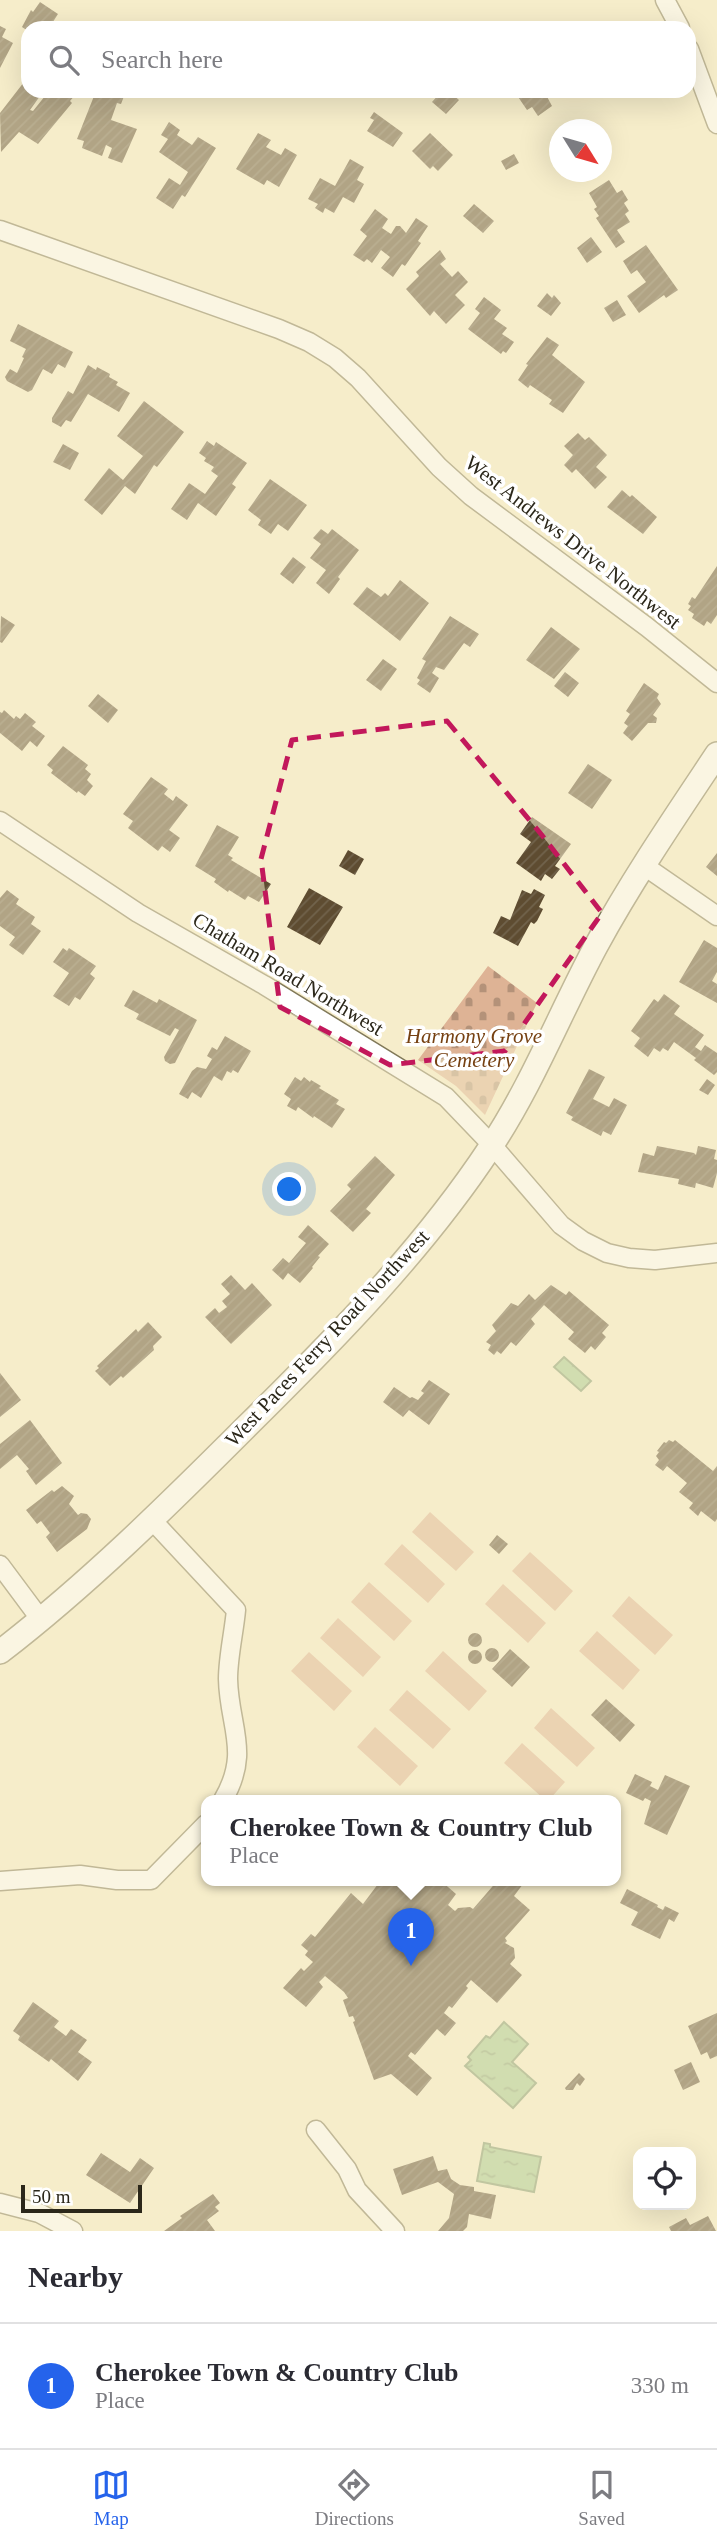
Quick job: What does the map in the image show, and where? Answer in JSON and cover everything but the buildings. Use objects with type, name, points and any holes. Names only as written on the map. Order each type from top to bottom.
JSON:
[{"type":"main road","name":"West Paces Ferry Road Northwest","points":[[0,1652],[41,1620],[152,1520],[293,1381],[365,1304],[469,1180],[492,1145],[596,947],[643,865],[717,754]]},
{"type":"street","points":[[665,0],[676,21]]},
{"type":"street","points":[[696,68],[717,124]]},
{"type":"street","name":"West Andrews Drive Northwest","points":[[0,230],[309,342],[358,378],[439,467],[471,496],[647,627],[717,683]]},
{"type":"street","name":"Chatham Road Northwest","points":[[0,821],[138,913],[264,985],[446,1097],[492,1145],[561,1225],[583,1241],[607,1253],[629,1258],[655,1260],[717,1253]]},
{"type":"street","points":[[643,865],[717,916]]},
{"type":"street","points":[[152,1520],[236,1610],[228,1678],[238,1740],[238,1760],[225,1795]]},
{"type":"street","points":[[0,1565],[41,1620]]},
{"type":"street","points":[[0,1881],[80,1875],[117,1880],[151,1880],[201,1829]]},
{"type":"street","points":[[316,2130],[347,2169],[356,2190],[395,2231]]},
{"type":"street","points":[[0,2203],[39,2213],[73,2231]]},
{"type":"highlighted area","points":[[447,721],[541,834],[602,913],[505,1051],[390,1065],[280,1007],[261,859],[292,740]]},
{"type":"green space","name":"Harmony Grove Cemetery","points":[[488,966],[537,1003],[485,1115],[456,1086],[418,1060]]},
{"type":"green space","points":[[430,1512],[474,1552],[456,1571],[412,1532]]},
{"type":"green space","points":[[402,1544],[445,1584],[428,1603],[384,1564]]},
{"type":"green space","points":[[530,1552],[573,1591],[555,1611],[512,1571]]},
{"type":"green space","points":[[369,1582],[412,1621],[394,1641],[351,1602]]},
{"type":"green space","points":[[503,1584],[546,1623],[528,1643],[485,1604]]},
{"type":"green space","points":[[629,1596],[673,1635],[655,1655],[612,1616]]},
{"type":"green space","points":[[338,1618],[381,1657],[363,1677],[320,1638]]},
{"type":"green space","points":[[597,1631],[640,1670],[623,1690],[579,1651]]},
{"type":"green space","points":[[443,1651],[487,1691],[469,1711],[425,1671]]},
{"type":"green space","points":[[309,1652],[352,1691],[334,1711],[291,1671]]},
{"type":"green space","points":[[407,1690],[451,1729],[433,1749],[389,1710]]},
{"type":"green space","points":[[551,1708],[595,1748],[577,1767],[534,1728]]},
{"type":"green space","points":[[375,1727],[418,1766],[400,1786],[357,1747]]},
{"type":"green space","points":[[522,1743],[565,1782],[553,1795],[539,1795],[504,1763]]},
{"type":"water","points":[[564,1357],[591,1381],[581,1391],[554,1367]]},
{"type":"water","points":[[504,2022],[528,2044],[512,2062],[536,2083],[513,2108],[465,2066],[471,2060],[468,2057],[486,2036],[490,2038]]},
{"type":"water","points":[[484,2143],[490,2144],[490,2147],[541,2157],[534,2192],[477,2181]]},
{"type":"place","name":"Cherokee Town & Country Club","points":[[411,1966]]}]
